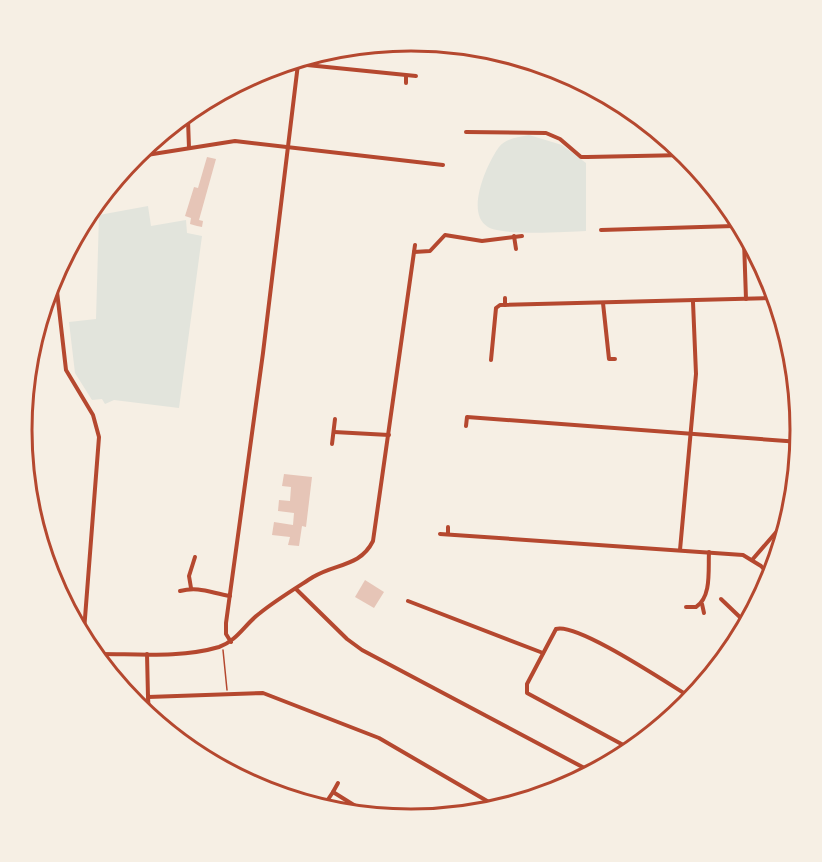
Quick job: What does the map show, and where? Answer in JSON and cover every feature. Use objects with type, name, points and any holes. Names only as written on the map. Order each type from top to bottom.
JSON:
[{"type":"street","points":[[309,65],[416,76]]},
{"type":"street","points":[[231,642],[225,630],[297,69]]},
{"type":"street","points":[[406,76],[406,83]]},
{"type":"street","points":[[188,124],[189,148]]},
{"type":"street","points":[[466,132],[546,133],[560,139],[581,156],[587,158],[671,155]]},
{"type":"street","points":[[153,154],[235,141],[443,165]]},
{"type":"street","points":[[601,230],[731,226]]},
{"type":"street","points":[[414,252],[430,251],[445,235],[482,241],[522,236]]},
{"type":"street","points":[[514,236],[516,249]]},
{"type":"street","points":[[104,654],[200,651],[222,646],[231,642],[260,613],[296,589],[332,567],[357,561],[368,551],[373,541],[415,245]]},
{"type":"street","points":[[744,250],[746,299]]},
{"type":"street","points":[[58,292],[66,370],[93,415],[99,437],[84,625]]},
{"type":"street","points":[[505,298],[505,305]]},
{"type":"street","points":[[489,356],[496,308],[505,305],[693,302],[766,298]]},
{"type":"street","points":[[680,550],[696,374],[693,302]]},
{"type":"street","points":[[603,303],[609,359],[615,359]]},
{"type":"street","points":[[466,426],[467,417],[790,441]]},
{"type":"street","points":[[332,444],[335,419]]},
{"type":"street","points":[[334,432],[389,435]]},
{"type":"street","points":[[448,527],[448,534]]},
{"type":"street","points":[[752,560],[777,531]]},
{"type":"street","points":[[440,534],[743,555],[764,571]]},
{"type":"street","points":[[704,613],[703,600],[707,586],[709,552]]},
{"type":"street","points":[[191,588],[189,576],[195,557]]},
{"type":"street","points":[[180,591],[191,588],[230,596]]},
{"type":"street","points":[[296,589],[362,650],[585,768]]},
{"type":"street","points":[[721,599],[741,618]]},
{"type":"street","points":[[686,607],[696,607],[703,600]]},
{"type":"street","points":[[408,601],[543,653]]},
{"type":"street","points":[[624,745],[527,693],[527,684],[553,633],[567,627],[598,642],[685,693]]},
{"type":"street","points":[[147,654],[148,704]]},
{"type":"street","points":[[148,697],[263,693],[379,738],[489,802]]},
{"type":"street","points":[[327,801],[338,783]]},
{"type":"street","points":[[333,792],[355,806]]},
{"type":"path","points":[[222,646],[227,693]]},
{"type":"shaded area","points":[[529,135],[562,145],[586,163],[586,231],[507,232],[488,227],[481,220],[478,211],[480,187],[494,154],[505,142]]},
{"type":"shaded area","points":[[148,206],[151,226],[186,220],[187,233],[202,236],[179,408],[114,400],[105,404],[102,399],[92,400],[75,373],[69,322],[96,319],[99,215]]},
{"type":"building","points":[[207,157],[216,159],[199,220],[203,221],[202,227],[190,224],[191,218],[185,216],[194,187],[198,188]]},
{"type":"building","points":[[284,474],[312,477],[306,527],[302,526],[299,546],[288,545],[290,537],[272,535],[274,522],[293,525],[294,513],[278,511],[279,500],[290,501],[291,487],[282,486]]},
{"type":"building","points":[[365,580],[384,592],[374,608],[355,597]]}]
